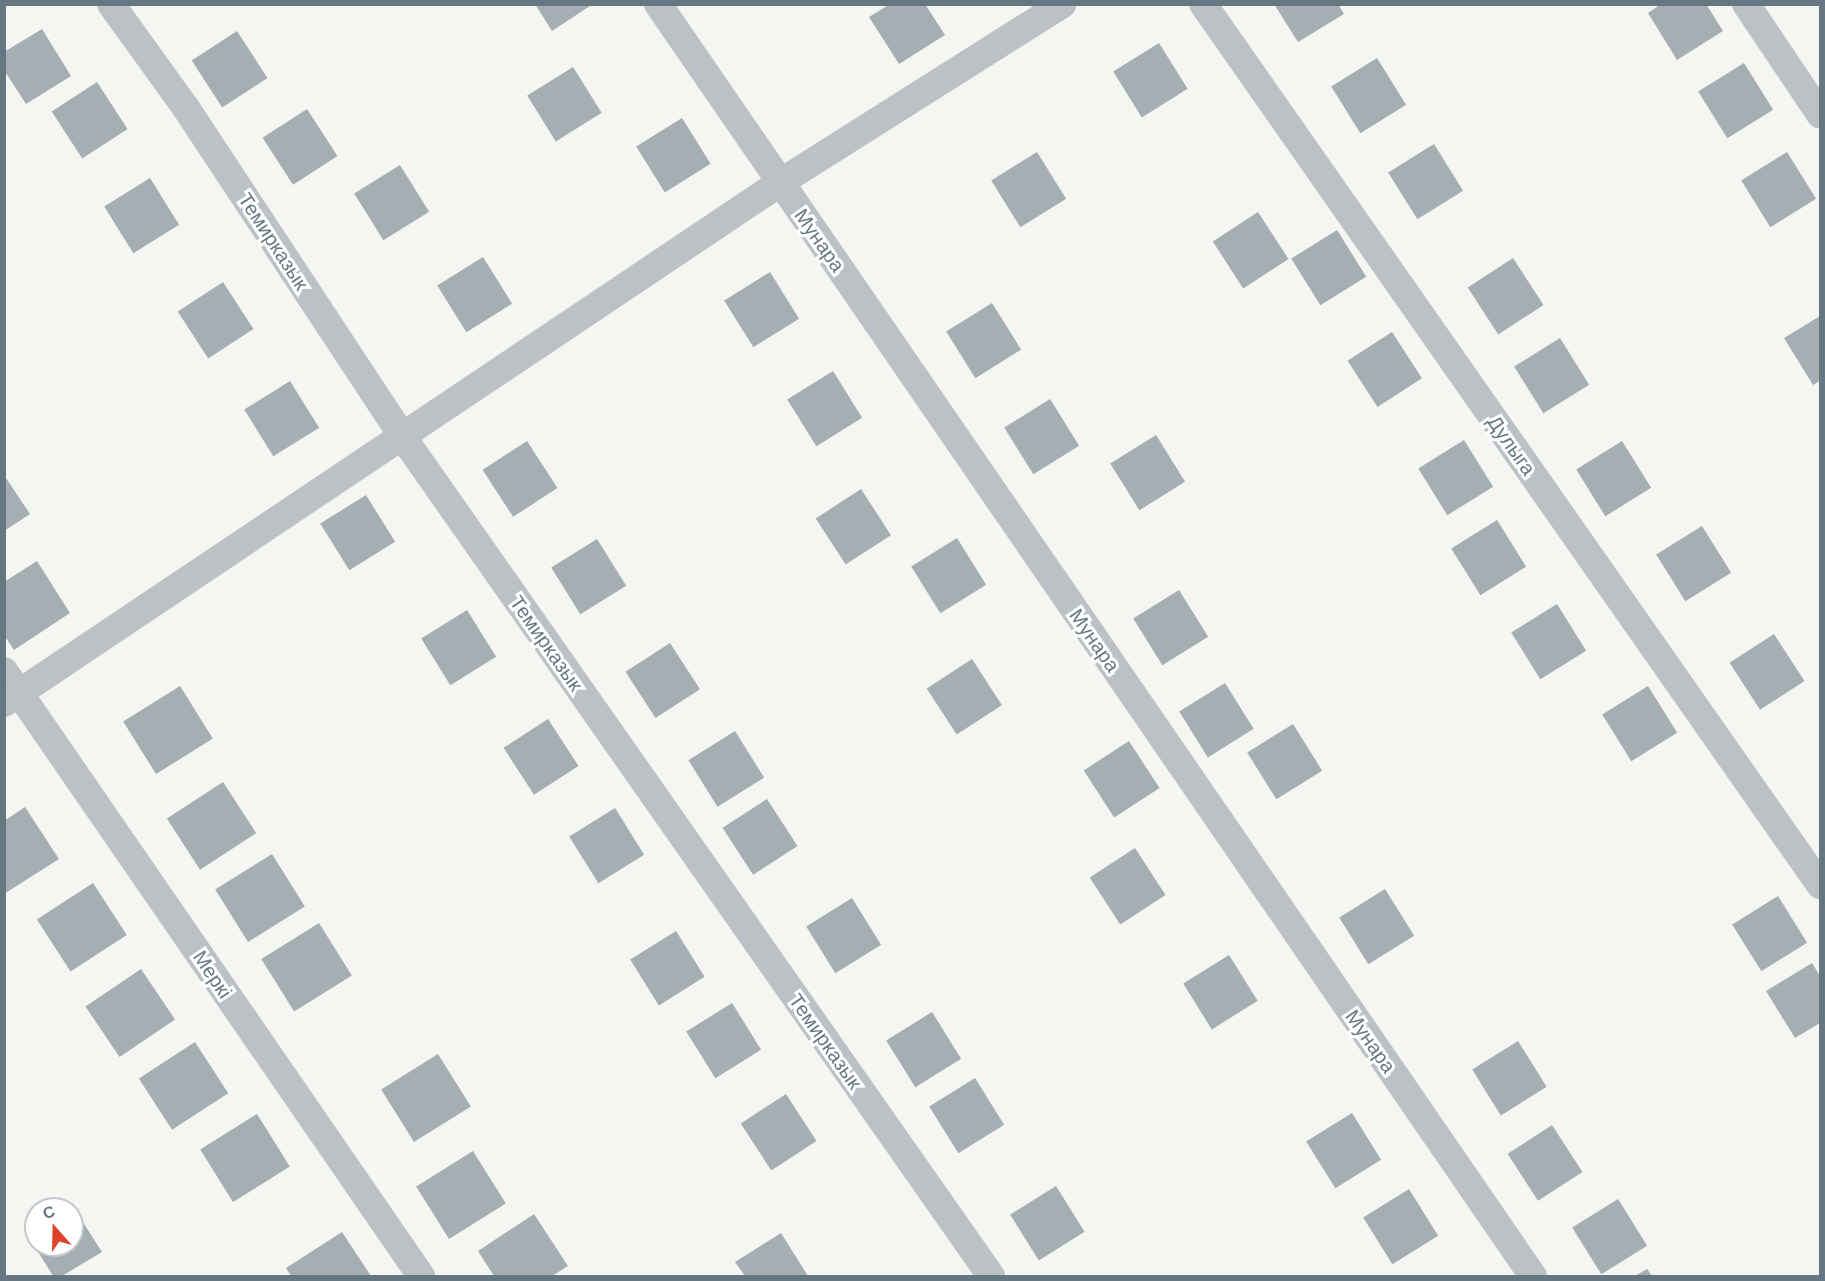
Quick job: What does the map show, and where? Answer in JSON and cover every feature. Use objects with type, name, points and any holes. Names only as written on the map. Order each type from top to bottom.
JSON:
[{"type":"street","name":"Темирказык","points":[[111,4],[186,108],[402,436],[991,1276]]},
{"type":"street","name":"Мунара","points":[[658,4],[1533,1276]]},
{"type":"street","points":[[10,689],[402,436],[780,182],[1063,4]]},
{"type":"street","name":"Дулыга","points":[[1203,4],[1821,885]]},
{"type":"street","points":[[1746,4],[1821,114]]},
{"type":"street","name":"Меркі","points":[[10,689],[421,1276]]},
{"type":"building","points":[[535,4],[593,4],[552,31]]},
{"type":"building","points":[[890,4],[925,4],[945,35],[899,64],[869,17]]},
{"type":"building","points":[[1274,4],[1338,4],[1344,14],[1298,42]]},
{"type":"building","points":[[1661,4],[1706,4],[1723,31],[1677,60],[1648,13]]},
{"type":"building","points":[[42,29],[71,76],[26,104],[4,70],[4,52]]},
{"type":"building","points":[[237,31],[267,78],[222,107],[192,60]]},
{"type":"building","points":[[1159,43],[1188,89],[1142,117],[1113,72]]},
{"type":"building","points":[[1377,58],[1406,105],[1360,133],[1331,87]]},
{"type":"building","points":[[1744,63],[1773,110],[1727,138],[1698,92]]},
{"type":"building","points":[[573,67],[602,113],[556,141],[527,96]]},
{"type":"building","points":[[97,82],[127,129],[82,158],[52,111]]},
{"type":"building","points":[[307,109],[337,156],[293,185],[263,138]]},
{"type":"building","points":[[682,118],[711,164],[665,192],[636,147]]},
{"type":"building","points":[[1434,144],[1463,191],[1417,219],[1388,173]]},
{"type":"building","points":[[1037,152],[1066,199],[1020,227],[991,181]]},
{"type":"building","points":[[1787,152],[1816,199],[1770,227],[1741,181]]},
{"type":"building","points":[[400,165],[429,212],[383,240],[354,194]]},
{"type":"building","points":[[150,178],[179,225],[133,253],[104,207]]},
{"type":"building","points":[[1258,212],[1288,259],[1243,288],[1213,241]]},
{"type":"building","points":[[1337,230],[1366,277],[1320,305],[1291,259]]},
{"type":"building","points":[[483,257],[512,304],[466,332],[437,286]]},
{"type":"building","points":[[1513,258],[1543,305],[1498,334],[1468,287]]},
{"type":"building","points":[[770,272],[799,319],[753,347],[724,301]]},
{"type":"building","points":[[223,282],[253,329],[208,358],[178,311]]},
{"type":"building","points":[[992,303],[1021,350],[975,378],[946,332]]},
{"type":"building","points":[[1820,316],[1820,381],[1813,385],[1784,338]]},
{"type":"building","points":[[1392,332],[1422,378],[1378,407],[1348,361]]},
{"type":"building","points":[[1560,338],[1589,385],[1543,413],[1514,367]]},
{"type":"building","points":[[833,371],[862,418],[816,446],[787,400]]},
{"type":"building","points":[[290,381],[319,428],[273,456],[244,410]]},
{"type":"building","points":[[1050,399],[1079,446],[1033,474],[1004,428]]},
{"type":"building","points":[[1156,435],[1185,482],[1139,510],[1110,464]]},
{"type":"building","points":[[1464,440],[1493,487],[1447,515],[1418,469]]},
{"type":"building","points":[[527,441],[557,488],[513,517],[483,470]]},
{"type":"building","points":[[1622,441],[1651,488],[1605,516],[1576,470]]},
{"type":"building","points":[[4,475],[30,514],[4,531]]},
{"type":"building","points":[[861,489],[891,535],[846,565],[816,518]]},
{"type":"building","points":[[366,495],[395,542],[349,570],[320,524]]},
{"type":"building","points":[[1497,520],[1526,567],[1480,595],[1451,549]]},
{"type":"building","points":[[1702,526],[1731,573],[1685,601],[1656,555]]},
{"type":"building","points":[[957,538],[986,585],[940,613],[911,567]]},
{"type":"building","points":[[597,539],[626,586],[580,614],[551,568]]},
{"type":"building","points":[[37,561],[70,613],[14,650],[4,635],[4,582]]},
{"type":"building","points":[[1179,590],[1208,637],[1162,665],[1133,619]]},
{"type":"building","points":[[1557,604],[1586,651],[1540,679],[1511,633]]},
{"type":"building","points":[[467,610],[496,657],[450,685],[421,639]]},
{"type":"building","points":[[1774,634],[1804,681],[1760,710],[1730,663]]},
{"type":"building","points":[[670,643],[700,689],[656,718],[626,672]]},
{"type":"building","points":[[972,659],[1002,705],[957,735],[927,688]]},
{"type":"building","points":[[1225,683],[1254,729],[1208,757],[1179,712]]},
{"type":"building","points":[[180,686],[213,739],[156,774],[123,722]]},
{"type":"building","points":[[1648,686],[1677,733],[1631,761],[1602,715]]},
{"type":"building","points":[[548,719],[578,766],[534,795],[504,748]]},
{"type":"building","points":[[1293,724],[1322,771],[1276,799],[1247,753]]},
{"type":"building","points":[[735,731],[764,778],[718,807],[688,760]]},
{"type":"building","points":[[1129,741],[1159,788],[1114,817],[1084,770]]},
{"type":"building","points":[[223,782],[256,833],[200,870],[167,818]]},
{"type":"building","points":[[767,799],[797,846],[753,875],[723,828]]},
{"type":"building","points":[[25,807],[59,859],[4,894],[4,821]]},
{"type":"building","points":[[615,808],[644,855],[598,883],[569,837]]},
{"type":"building","points":[[1135,848],[1165,895],[1120,924],[1090,877]]},
{"type":"building","points":[[272,854],[305,907],[248,942],[215,890]]},
{"type":"building","points":[[93,883],[127,935],[71,971],[37,919]]},
{"type":"building","points":[[1385,889],[1414,936],[1368,964],[1339,918]]},
{"type":"building","points":[[1778,896],[1807,943],[1761,971],[1732,925]]},
{"type":"building","points":[[852,898],[881,945],[835,973],[806,927]]},
{"type":"building","points":[[319,923],[352,976],[294,1012],[261,959]]},
{"type":"building","points":[[676,931],[705,977],[659,1005],[630,960]]},
{"type":"building","points":[[1229,955],[1258,1001],[1212,1029],[1183,984]]},
{"type":"building","points":[[1812,963],[1820,976],[1820,1023],[1795,1038],[1766,991]]},
{"type":"building","points":[[141,969],[175,1020],[120,1057],[85,1006]]},
{"type":"building","points":[[732,1003],[761,1050],[715,1078],[686,1032]]},
{"type":"building","points":[[932,1012],[961,1059],[915,1087],[886,1041]]},
{"type":"building","points":[[1518,1041],[1547,1087],[1501,1115],[1472,1070]]},
{"type":"building","points":[[195,1042],[228,1093],[172,1130],[139,1078]]},
{"type":"building","points":[[438,1054],[471,1107],[414,1142],[381,1090]]},
{"type":"building","points":[[975,1078],[1004,1125],[958,1153],[929,1107]]},
{"type":"building","points":[[786,1094],[816,1141],[771,1170],[741,1123]]},
{"type":"building","points":[[1352,1113],[1381,1160],[1335,1188],[1306,1142]]},
{"type":"building","points":[[257,1114],[290,1167],[233,1202],[200,1150]]},
{"type":"building","points":[[1552,1125],[1582,1172],[1538,1201],[1508,1154]]},
{"type":"building","points":[[473,1151],[506,1204],[449,1239],[416,1187]]},
{"type":"building","points":[[1056,1186],[1085,1232],[1039,1260],[1010,1215]]},
{"type":"building","points":[[1409,1189],[1438,1236],[1392,1264],[1363,1218]]},
{"type":"building","points":[[1618,1199],[1647,1246],[1601,1274],[1572,1228]]},
{"type":"building","points":[[534,1214],[568,1266],[552,1276],[494,1276],[478,1251]]},
{"type":"building","points":[[84,1224],[102,1252],[62,1276],[53,1276],[41,1257],[84,1257]]},
{"type":"building","points":[[342,1232],[371,1276],[291,1276],[286,1268]]},
{"type":"building","points":[[781,1233],[808,1276],[745,1276],[735,1262]]},
{"type":"building","points":[[1647,1269],[1652,1276],[1635,1276]]}]
